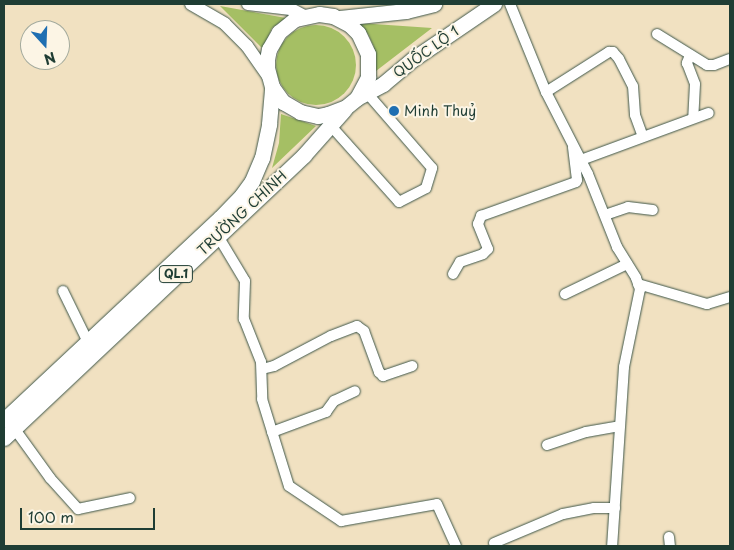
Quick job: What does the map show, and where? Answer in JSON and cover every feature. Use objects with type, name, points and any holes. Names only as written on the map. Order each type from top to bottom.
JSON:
[{"type":"highway","name":"QUỐC LỘ 1","points":[[357,100],[494,4]]},
{"type":"highway","points":[[304,16],[425,5]]},
{"type":"highway","name":"QL.1","points":[[304,16],[287,25],[274,40],[267,58],[270,83],[284,102],[300,112],[318,116],[357,100],[368,77],[368,54],[358,33],[335,13]]},
{"type":"highway","name":"TRƯỜNG CHINH","points":[[7,429],[88,342],[220,218],[252,182],[262,158],[266,141],[270,83]]},
{"type":"highway","name":"TRƯỜNG CHINH","points":[[7,429],[218,236],[304,155],[357,100]]},
{"type":"main road","points":[[191,4],[214,16],[240,39],[270,83]]},
{"type":"main road","points":[[248,4],[291,9],[304,16]]},
{"type":"street","points":[[510,4],[546,92],[581,160],[617,247],[638,284],[640,295],[624,367],[612,546]]},
{"type":"street","points":[[657,34],[710,65],[730,59]]},
{"type":"street","points":[[546,92],[609,52],[613,52],[619,59],[633,86],[635,115],[643,137]]},
{"type":"street","points":[[690,55],[687,63],[695,84],[693,118]]},
{"type":"street","points":[[331,126],[400,202],[426,188],[432,168],[357,100]]},
{"type":"street","points":[[581,160],[709,113]]},
{"type":"street","points":[[453,274],[460,262],[484,254],[488,249],[478,224],[481,216],[576,182],[573,145]]},
{"type":"street","points":[[605,215],[628,207],[653,210]]},
{"type":"street","points":[[218,236],[245,282],[244,320],[262,368],[262,399],[289,486],[338,520],[411,510],[434,503],[439,507],[456,546]]},
{"type":"street","points":[[565,294],[627,264]]},
{"type":"street","points":[[638,284],[707,304],[730,297]]},
{"type":"street","points":[[63,291],[88,342]]},
{"type":"street","points":[[262,368],[274,366],[331,336],[357,326],[364,331],[379,372],[383,376],[412,366]]},
{"type":"street","points":[[272,432],[326,412],[334,401],[355,391]]},
{"type":"street","points":[[547,445],[586,432],[619,426]]},
{"type":"street","points":[[7,429],[78,509],[130,498]]},
{"type":"street","points":[[494,543],[564,514],[594,508],[615,508]]},
{"type":"green space","points":[[220,6],[286,18],[272,28],[263,49]]},
{"type":"green space","points":[[359,23],[432,28],[376,71],[374,47],[368,34]]},
{"type":"green space","points":[[316,25],[331,28],[344,37],[353,50],[356,65],[353,80],[344,93],[331,102],[316,105],[301,102],[288,93],[279,80],[276,65],[279,50],[288,37],[301,28]]},
{"type":"green space","points":[[281,114],[316,126],[272,168],[279,143]]},
{"type":"place","name":"Minh Thuỷ","points":[[394,111]]}]
